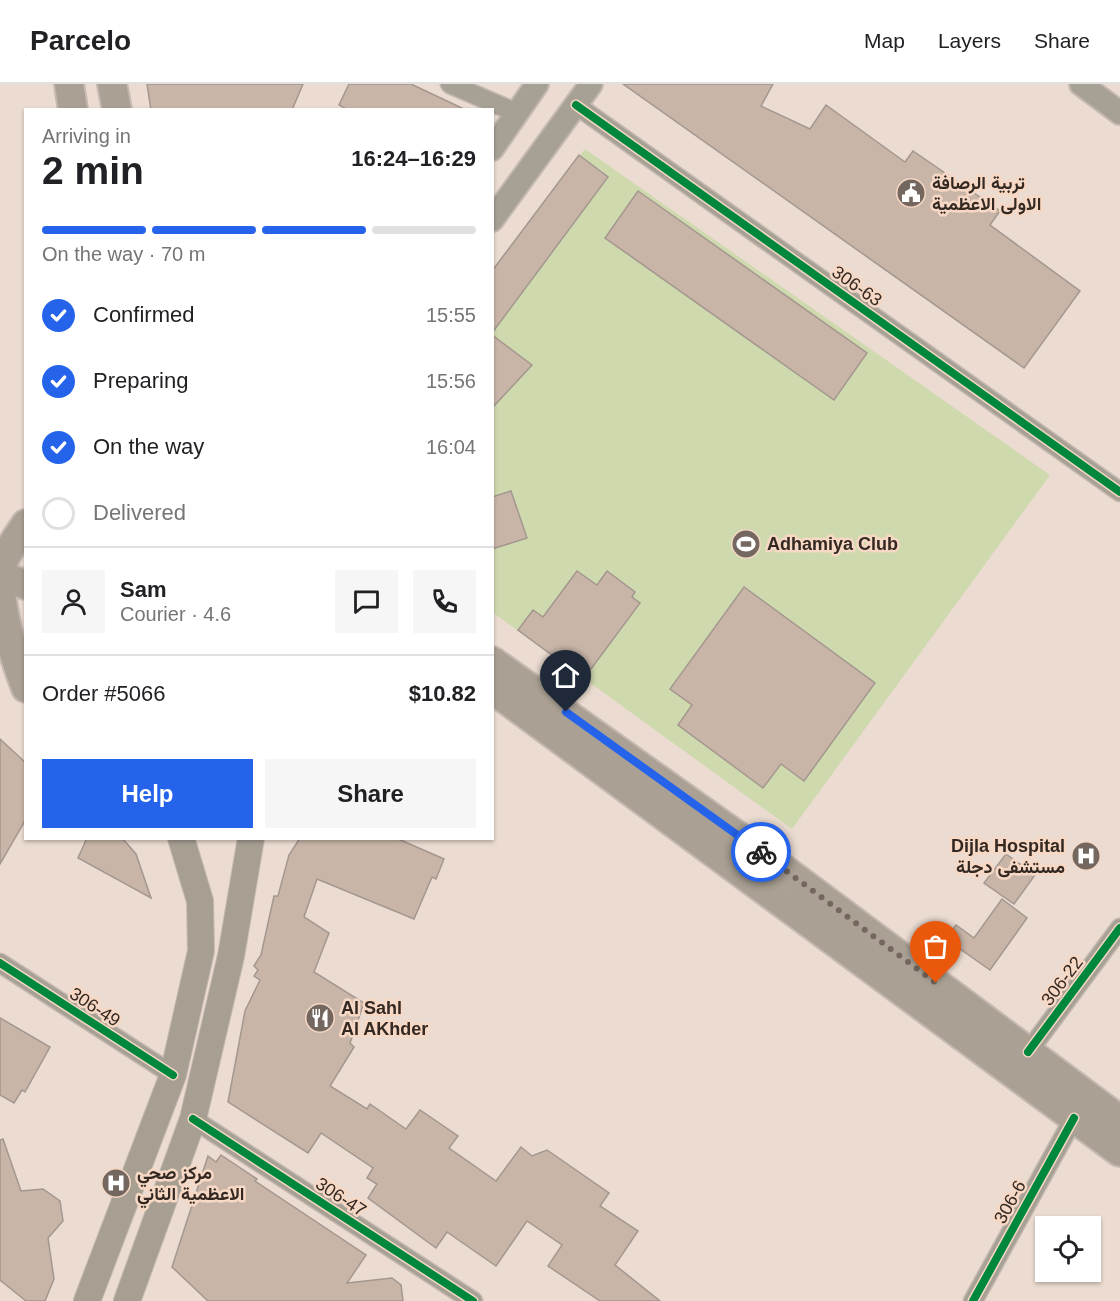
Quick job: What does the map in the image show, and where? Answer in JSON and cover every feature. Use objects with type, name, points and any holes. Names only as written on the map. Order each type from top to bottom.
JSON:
[{"type":"main road","points":[[69,84],[73,108]]},
{"type":"main road","points":[[112,84],[117,108]]},
{"type":"main road","points":[[24,527],[6,556],[0,575],[1,611],[10,645],[24,683]]},
{"type":"main road","points":[[0,575],[24,562]]},
{"type":"main road","points":[[0,575],[24,584]]},
{"type":"main road","points":[[494,662],[770,859],[1120,1120]]},
{"type":"main road","points":[[494,690],[1120,1152]]},
{"type":"main road","points":[[87,1301],[173,1075],[201,951],[200,901],[182,840]]},
{"type":"main road","points":[[127,1301],[193,1119],[231,956],[251,840]]},
{"type":"street","points":[[450,84],[517,113]]},
{"type":"street","points":[[494,146],[537,84]]},
{"type":"street","points":[[494,216],[591,84]]},
{"type":"street","points":[[1081,84],[1120,113]]},
{"type":"street","name":"306-63","points":[[576,105],[1120,492]]},
{"type":"street","name":"306-22","points":[[1028,1052],[1120,928]]},
{"type":"street","name":"306-49","points":[[0,963],[173,1075]]},
{"type":"street","name":"306-6","points":[[973,1301],[1074,1118]]},
{"type":"street","name":"306-47","points":[[193,1119],[473,1301]]},
{"type":"green space","name":"Adhamiya Club","points":[[585,149],[1050,475],[792,829],[494,613],[494,267]]},
{"type":"building","points":[[147,84],[303,84],[293,108],[151,108]]},
{"type":"building","points":[[349,84],[411,84],[462,108],[344,108],[339,105]]},
{"type":"building","points":[[623,84],[773,84],[761,106],[810,129],[826,105],[905,162],[913,151],[1000,211],[990,225],[1080,291],[1024,368]]},
{"type":"building","points":[[579,155],[608,177],[494,330],[494,268]]},
{"type":"building","points":[[638,191],[867,353],[834,400],[605,238]]},
{"type":"building","points":[[494,336],[532,365],[494,406]]},
{"type":"building","points":[[511,491],[527,538],[494,548],[494,496]]},
{"type":"building","points":[[577,571],[597,585],[607,571],[635,592],[632,597],[640,603],[591,669],[585,668],[579,675],[518,630],[533,610],[543,617]]},
{"type":"building","points":[[744,587],[875,683],[804,781],[781,764],[763,788],[678,725],[692,705],[670,689]]},
{"type":"building","points":[[0,739],[24,761],[24,822],[0,864]]},
{"type":"building","points":[[86,840],[124,840],[136,854],[151,898],[78,858]]},
{"type":"building","points":[[299,840],[401,840],[444,859],[436,879],[432,877],[414,919],[317,879],[304,917],[329,933],[314,972],[364,1003],[350,1043],[354,1047],[330,1086],[367,1109],[370,1104],[406,1129],[420,1110],[458,1136],[449,1148],[496,1181],[521,1147],[532,1156],[547,1150],[609,1193],[600,1206],[638,1231],[615,1265],[660,1301],[600,1301],[548,1266],[562,1245],[527,1221],[496,1266],[447,1232],[436,1248],[368,1198],[377,1184],[367,1178],[373,1168],[321,1133],[308,1153],[228,1102],[245,1011],[260,980],[254,976],[258,970],[254,966],[261,955],[274,896],[278,896],[289,855]]},
{"type":"building","points":[[1006,854],[1035,875],[1014,904],[984,883]]},
{"type":"building","points":[[1002,899],[1027,918],[990,970],[946,939],[956,925],[974,938]]},
{"type":"building","points":[[0,1018],[50,1047],[25,1092],[22,1090],[14,1103],[0,1095]]},
{"type":"building","points":[[3,1139],[21,1191],[43,1189],[60,1201],[63,1221],[48,1238],[54,1279],[45,1301],[26,1301],[0,1280],[0,1140]]},
{"type":"building","points":[[221,1155],[257,1179],[255,1181],[366,1255],[347,1283],[392,1278],[401,1285],[403,1301],[208,1301],[172,1267],[208,1156],[216,1162]]},
{"type":"cycle path","points":[[576,105],[1120,492]]},
{"type":"cycle path","points":[[1028,1052],[1120,928]]},
{"type":"cycle path","points":[[0,963],[173,1075]]},
{"type":"cycle path","points":[[973,1301],[1074,1118]]},
{"type":"cycle path","points":[[193,1119],[473,1301]]},
{"type":"way so far","points":[[761,852],[936,983]]},
{"type":"place","name":"تربية الرصافة الاولى الاعظمية","points":[[911,193]]},
{"type":"place","name":"Adhamiya Club","points":[[746,544]]},
{"type":"place","name":"Dijla Hospital مستشفى دجلة","points":[[1086,856]]},
{"type":"place","name":"Al Sahl Al AKhder","points":[[320,1018]]},
{"type":"place","name":"مركز صحي الاعظمية الثاني","points":[[116,1183]]},
{"type":"route","points":[[566,712],[761,852]]}]
